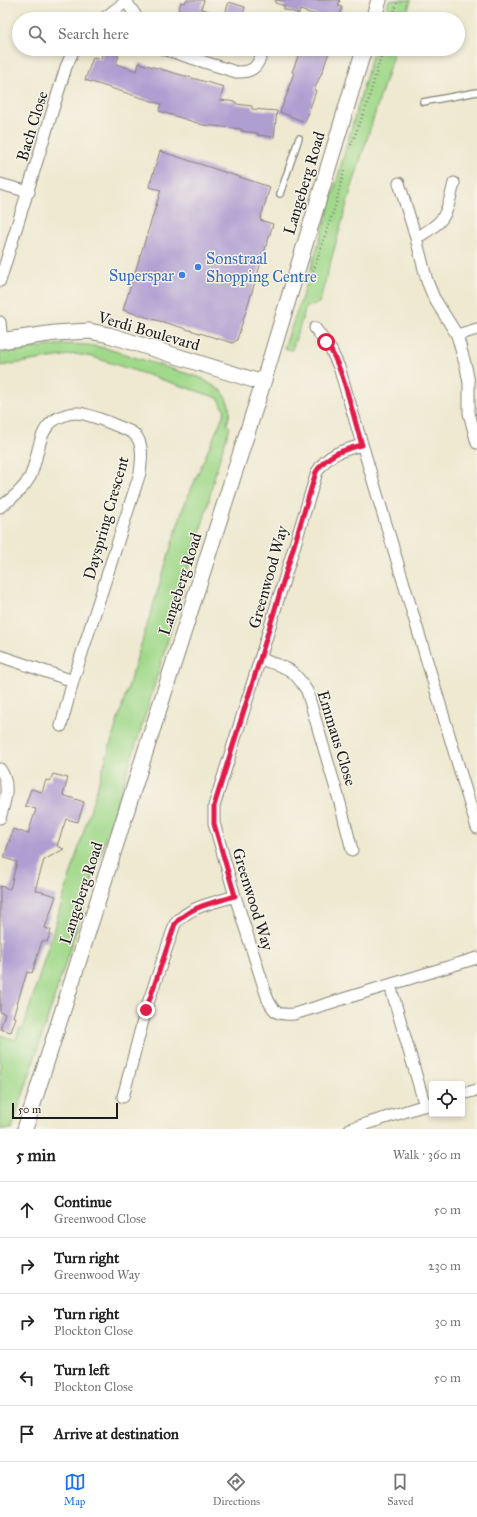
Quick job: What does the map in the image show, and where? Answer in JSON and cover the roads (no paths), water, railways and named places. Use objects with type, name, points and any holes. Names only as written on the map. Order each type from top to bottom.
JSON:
[{"type":"main road","points":[[375,12],[379,0]]},
{"type":"main road","name":"Langeberg Road","points":[[25,1129],[263,383],[362,56]]},
{"type":"main road","name":"Verdi Boulevard","points":[[1,341],[55,333],[89,331],[109,335],[263,383]]},
{"type":"street","points":[[112,12],[127,1],[134,12]]},
{"type":"street","name":"Bach Close","points":[[0,281],[66,67],[71,56]]},
{"type":"street","points":[[185,56],[236,72],[249,71],[257,65],[261,56]]},
{"type":"street","points":[[399,183],[416,238],[427,281],[434,298],[457,336],[469,383],[469,413],[477,443]]},
{"type":"street","points":[[416,238],[431,230],[441,221],[447,212],[454,183]]},
{"type":"street","points":[[0,184],[28,192]]},
{"type":"street","points":[[0,322],[1,341]]},
{"type":"street","points":[[315,328],[331,350],[339,367],[477,828]]},
{"type":"street","points":[[457,336],[477,329]]},
{"type":"street","name":"Dayspring Crescent","points":[[0,507],[20,492],[30,477],[43,432],[51,421],[57,418],[76,413],[88,415],[130,431],[138,439],[141,447],[142,458],[140,473],[73,681],[61,726]]},
{"type":"street","name":"Greenwood Way","points":[[362,445],[330,456],[316,472],[214,806],[214,824],[268,1000],[273,1010],[282,1015],[294,1014],[477,958]]},
{"type":"street","points":[[0,656],[73,681]]},
{"type":"street","name":"Emmaus Close","points":[[260,659],[290,669],[299,678],[307,691],[340,803],[352,850]]},
{"type":"street","points":[[0,769],[3,773],[7,788],[5,803],[0,818]]},
{"type":"street","points":[[123,1097],[146,1010],[175,924],[189,911],[235,896]]},
{"type":"street","points":[[350,1129],[428,1104],[390,985]]},
{"type":"street","points":[[465,1093],[477,1090]]},
{"type":"lane","points":[[423,102],[477,92]]},
{"type":"lane","points":[[280,194],[298,138]]},
{"type":"place","name":"Sonstraal Shopping Centre","points":[[198,267]]},
{"type":"place","name":"Superspar","points":[[182,275]]}]
